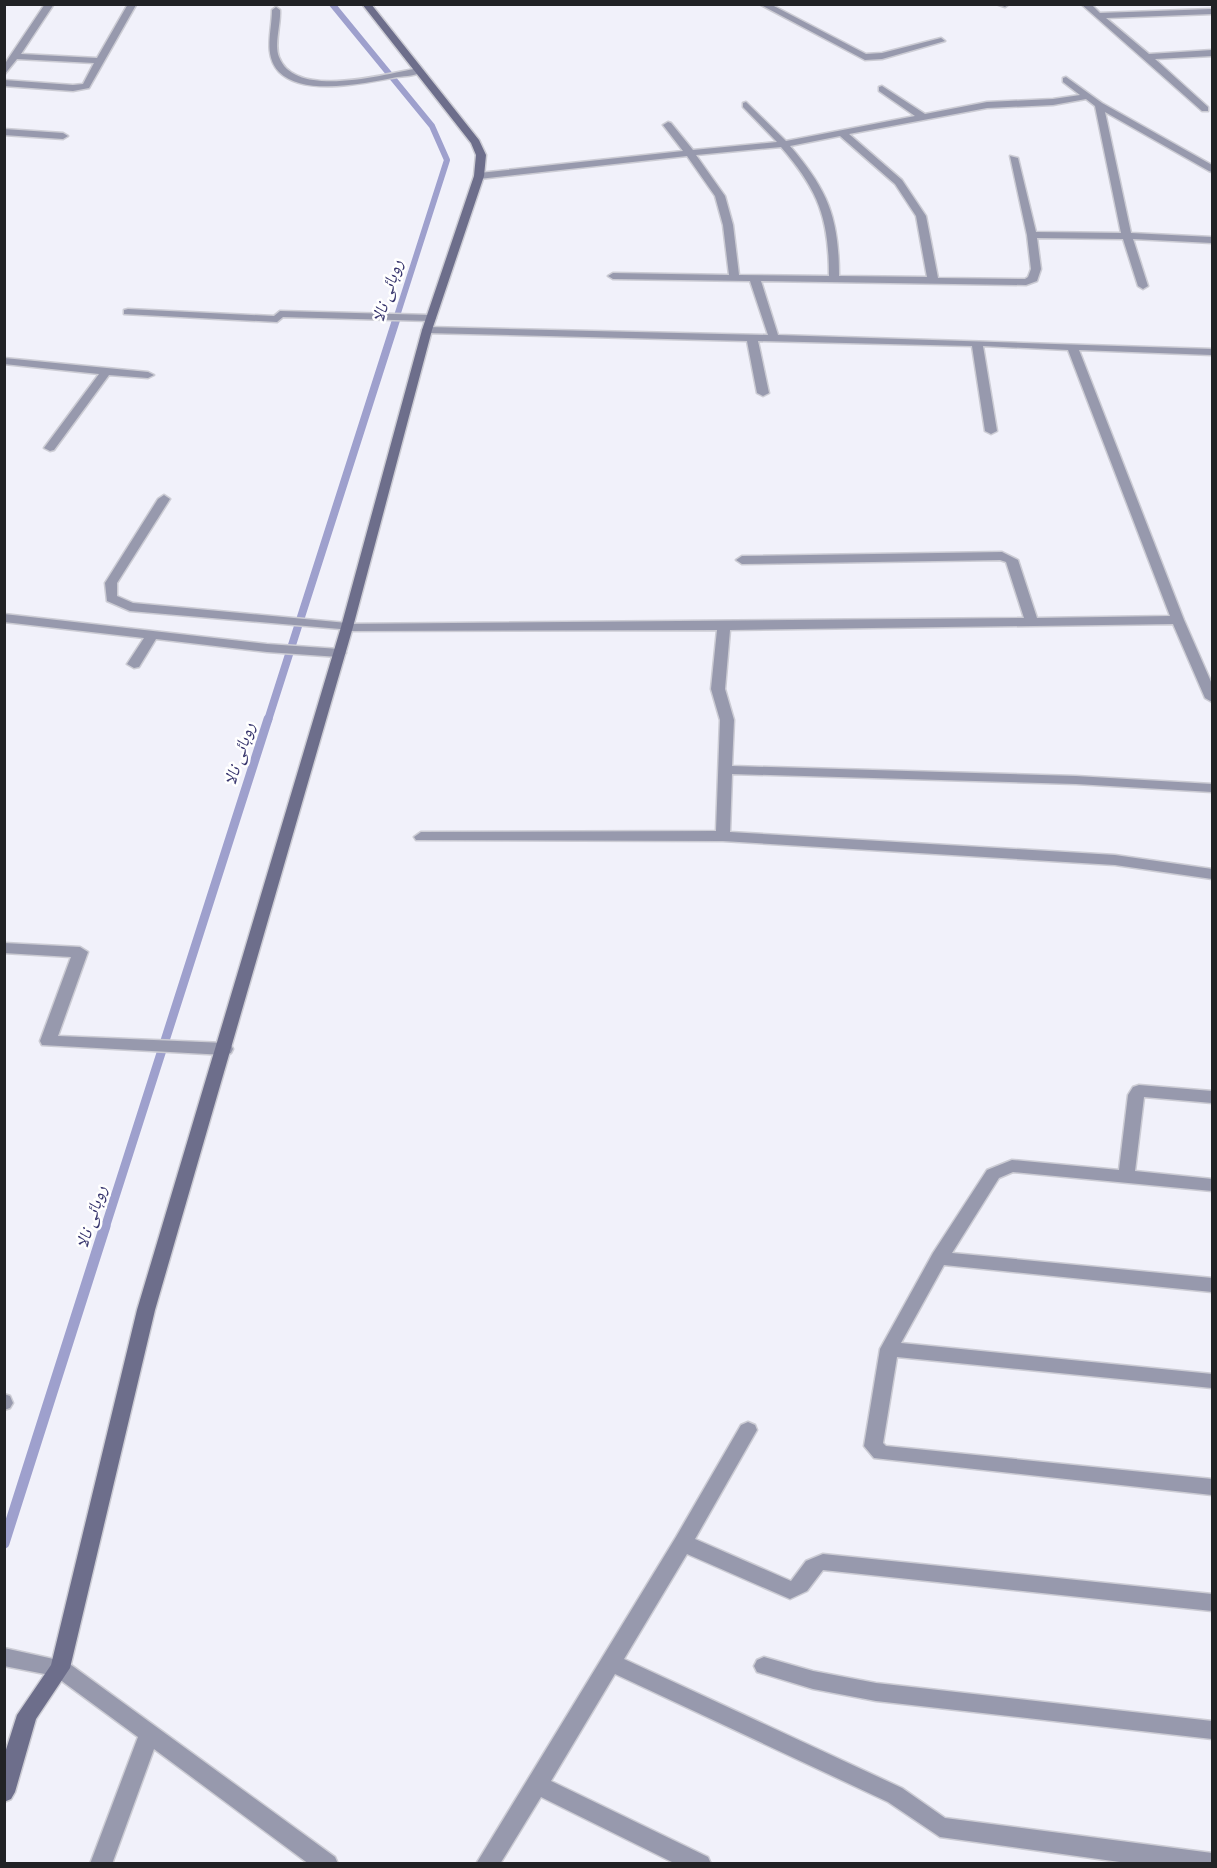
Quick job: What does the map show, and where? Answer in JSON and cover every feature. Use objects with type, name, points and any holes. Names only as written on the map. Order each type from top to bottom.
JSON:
[{"type":"street","points":[[4,72],[17,56],[50,4]]},
{"type":"street","points":[[4,1792],[27,1715],[60,1668],[146,1310],[225,1049],[347,627],[429,324],[479,176],[481,155],[476,142],[414,71],[366,4]]},
{"type":"street","points":[[763,4],[865,57],[882,56],[941,41]]},
{"type":"street","points":[[1085,4],[1210,110]]},
{"type":"street","points":[[1145,4],[1155,14]]},
{"type":"street","points":[[1204,4],[1212,11]]},
{"type":"street","points":[[4,83],[80,88],[86,86],[132,5]]},
{"type":"street","points":[[276,10],[274,55],[281,70],[294,80],[318,85],[414,71]]},
{"type":"street","points":[[1098,16],[1212,11]]},
{"type":"street","points":[[1147,57],[1212,53]]},
{"type":"street","points":[[17,56],[100,61]]},
{"type":"street","points":[[1066,80],[1099,105],[1212,169]]},
{"type":"street","points":[[882,89],[923,117]]},
{"type":"street","points":[[479,176],[785,144],[987,105],[1053,102],[1088,96]]},
{"type":"street","points":[[746,105],[785,144],[819,191],[832,229],[834,279]]},
{"type":"street","points":[[1099,105],[1127,236],[1143,286]]},
{"type":"street","points":[[668,125],[720,196],[728,225],[734,276]]},
{"type":"street","points":[[4,132],[63,136]]},
{"type":"street","points":[[842,134],[899,182],[921,216],[933,281]]},
{"type":"street","points":[[613,276],[1026,282],[1033,279],[1036,269],[1032,235],[1013,158]]},
{"type":"street","points":[[1032,235],[1212,240]]},
{"type":"street","points":[[754,277],[774,338]]},
{"type":"street","points":[[128,312],[277,319],[280,314],[375,316],[415,318],[429,324],[1212,352]]},
{"type":"street","points":[[752,337],[763,393]]},
{"type":"street","points":[[977,343],[992,431]]},
{"type":"street","points":[[1072,347],[1178,620],[1212,698]]},
{"type":"street","points":[[4,361],[148,375]]},
{"type":"street","points":[[50,448],[106,371]]},
{"type":"street","points":[[164,499],[111,583],[111,598],[130,607],[347,627],[724,626],[1031,620],[1178,620]]},
{"type":"street","points":[[742,560],[1002,556],[1012,560],[1031,620]]},
{"type":"street","points":[[4,618],[267,648],[339,653]]},
{"type":"street","points":[[723,836],[727,720],[718,689],[724,626]]},
{"type":"street","points":[[134,664],[153,634]]},
{"type":"street","points":[[726,770],[1076,780],[1212,788]]},
{"type":"street","points":[[421,837],[723,836],[1115,860],[1212,874]]},
{"type":"street","points":[[4,948],[80,952],[48,1041],[207,1050],[225,1049]]},
{"type":"street","points":[[1126,1177],[1136,1095],[1139,1091],[1212,1097]]},
{"type":"street","points":[[1212,1185],[1012,1166],[993,1174],[939,1258],[889,1349],[873,1446],[881,1453],[1212,1487]]},
{"type":"street","points":[[939,1258],[1212,1285]]},
{"type":"street","points":[[889,1349],[1212,1381]]},
{"type":"street","points":[[487,1863],[611,1663],[748,1430]]},
{"type":"street","points":[[683,1543],[790,1590],[800,1587],[814,1565],[823,1562],[1212,1603]]},
{"type":"street","points":[[9,1658],[60,1668],[327,1863]]},
{"type":"street","points":[[611,1663],[895,1795],[940,1827],[956,1831],[1212,1863]]},
{"type":"street","points":[[764,1666],[813,1680],[876,1692],[1212,1730]]},
{"type":"street","points":[[101,1863],[149,1734]]},
{"type":"street","points":[[537,1785],[700,1863]]},
{"type":"waterway","name":"روہائی نالا","points":[[332,4],[432,126],[447,160],[396,319]]},
{"type":"waterway","name":"روہائی نالا","points":[[268,720],[397,317]]},
{"type":"waterway","name":"روہائی نالا","points":[[105,1228],[268,719]]},
{"type":"waterway","name":"روہائی نالا","points":[[4,1543],[105,1226]]}]
